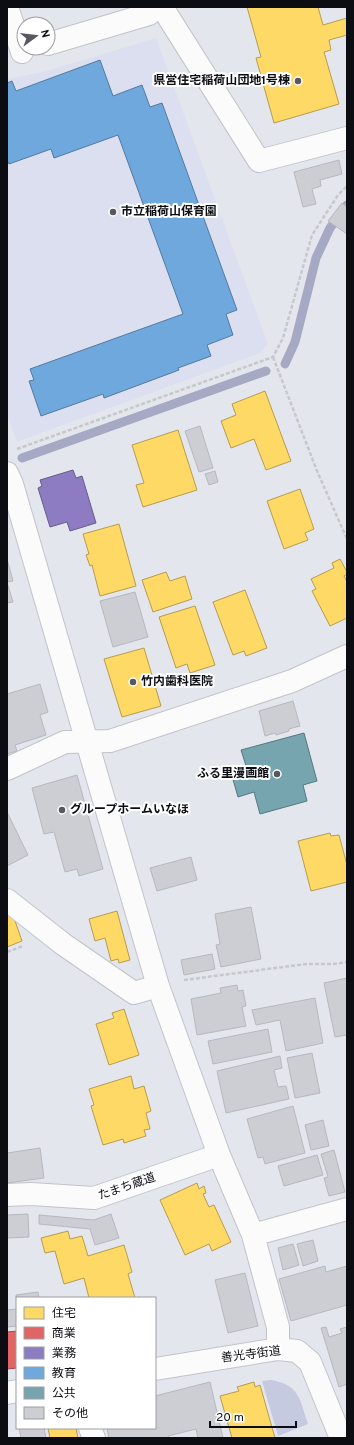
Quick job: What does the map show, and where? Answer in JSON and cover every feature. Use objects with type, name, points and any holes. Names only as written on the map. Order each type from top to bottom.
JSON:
[{"type":"street","points":[[8,7],[16,33]]},
{"type":"street","points":[[56,42],[149,14],[156,7]]},
{"type":"street","points":[[162,7],[260,161],[347,138]]},
{"type":"street","points":[[7,473],[12,484],[158,986],[219,1155],[253,1235],[278,1327],[278,1349]]},
{"type":"street","points":[[7,769],[65,742],[110,741],[292,681],[347,656]]},
{"type":"street","points":[[7,900],[63,944],[134,993],[158,986]]},
{"type":"street","name":"たまち蔵道","points":[[7,1195],[31,1194],[94,1198],[219,1155]]},
{"type":"street","points":[[253,1235],[347,1209]]},
{"type":"street","name":"善光寺街道","points":[[156,1369],[278,1349],[297,1351],[310,1362],[341,1438]]},
{"type":"path","points":[[14,450],[273,357],[283,338],[312,235],[338,195],[347,186]]},
{"type":"path","points":[[273,357],[317,471],[347,538]]},
{"type":"path","points":[[158,986],[173,982],[306,964],[334,964],[347,962]]},
{"type":"shaded area","name":"市立稲荷山保育園","points":[[156,38],[268,344],[260,353],[17,442],[7,414],[7,79],[43,72]]},
{"type":"shaded area","points":[[271,1380],[281,1382],[293,1390],[300,1401],[308,1424],[278,1436],[262,1381]]},
{"type":"building: 住宅","name":"県営住宅稲荷山団地1号棟","points":[[247,7],[318,7],[323,25],[347,18],[347,35],[329,40],[331,50],[324,52],[339,104],[274,123],[256,58],[261,57]]},
{"type":"building: 住宅","points":[[265,391],[291,461],[266,470],[254,439],[231,448],[221,421],[236,415],[232,404]]},
{"type":"building: 住宅","points":[[178,430],[197,490],[143,507],[136,485],[144,483],[132,445]]},
{"type":"building: 住宅","points":[[300,489],[314,529],[305,533],[308,540],[284,549],[267,501]]},
{"type":"building: 住宅","points":[[119,524],[136,586],[100,596],[92,565],[90,566],[86,555],[89,554],[83,534]]},
{"type":"building: 住宅","points":[[340,559],[347,572],[344,576],[347,582],[347,618],[330,626],[312,591],[316,589],[311,579],[334,568],[332,563]]},
{"type":"building: 住宅","points":[[166,572],[170,581],[185,576],[192,599],[153,612],[142,580]]},
{"type":"building: 住宅","points":[[245,590],[267,648],[246,656],[244,651],[233,655],[213,602]]},
{"type":"building: 住宅","points":[[195,606],[215,665],[190,673],[187,664],[176,668],[159,617]]},
{"type":"building: 住宅","name":"竹内歯科医院","points":[[144,648],[161,706],[122,717],[104,659]]},
{"type":"building: 住宅","points":[[330,833],[331,836],[339,835],[347,865],[347,882],[311,891],[298,841]]},
{"type":"building: 住宅","points":[[117,911],[130,960],[119,963],[118,959],[111,961],[105,938],[95,941],[89,919]]},
{"type":"building: 住宅","points":[[7,913],[14,918],[22,941],[7,947]]},
{"type":"building: 住宅","points":[[124,1009],[139,1055],[109,1065],[96,1024],[114,1018],[112,1013]]},
{"type":"building: 住宅","points":[[131,1076],[134,1089],[144,1086],[151,1111],[146,1113],[150,1129],[144,1130],[146,1136],[124,1143],[123,1139],[103,1145],[91,1106],[94,1105],[89,1089]]},
{"type":"building: 住宅","points":[[197,1183],[199,1189],[204,1186],[206,1193],[203,1194],[209,1207],[214,1205],[231,1242],[212,1251],[209,1244],[185,1255],[160,1200]]},
{"type":"building: 住宅","points":[[68,1231],[70,1239],[82,1236],[88,1256],[124,1245],[132,1272],[128,1274],[135,1297],[89,1297],[84,1278],[64,1284],[55,1251],[45,1253],[41,1238]]},
{"type":"building: 住宅","points":[[254,1382],[255,1387],[260,1385],[275,1438],[232,1438],[220,1396],[239,1391],[237,1387]]},
{"type":"building: 住宅","points":[[48,1429],[76,1429],[78,1438],[50,1438]]},
{"type":"building: 商業","points":[[16,1331],[16,1368],[7,1369],[7,1332]]},
{"type":"building: 業務","points":[[73,470],[76,478],[82,476],[96,523],[70,531],[67,522],[50,527],[38,488],[42,486],[40,480]]},
{"type":"building: 教育","points":[[100,60],[113,96],[142,85],[150,107],[162,103],[237,310],[226,314],[233,335],[207,345],[211,356],[178,368],[179,370],[104,398],[103,394],[41,416],[29,381],[34,380],[30,369],[183,314],[118,135],[54,158],[51,149],[9,164],[7,160],[7,83],[12,81],[16,91]]},
{"type":"building: 公共","name":"ふる里漫画館","points":[[304,733],[317,781],[303,785],[307,801],[260,814],[254,792],[238,797],[232,776],[248,772],[241,750]]},
{"type":"building: その他","points":[[339,160],[342,174],[320,180],[321,186],[312,189],[316,204],[303,207],[294,172]]},
{"type":"building: その他","points":[[342,203],[347,207],[347,234],[328,221]]},
{"type":"building: その他","points":[[200,426],[213,468],[199,472],[185,431]]},
{"type":"building: その他","points":[[215,471],[218,482],[209,485],[205,474]]},
{"type":"building: その他","points":[[7,559],[13,581],[7,582]]},
{"type":"building: その他","points":[[7,582],[13,602],[7,603]]},
{"type":"building: その他","points":[[135,592],[148,637],[113,647],[100,601]]},
{"type":"building: その他","points":[[40,684],[48,712],[40,715],[46,735],[15,745],[17,751],[7,754],[7,694]]},
{"type":"building: その他","points":[[293,701],[300,726],[276,735],[275,733],[265,736],[259,711]]},
{"type":"building: その他","name":"グループホームいなほ","points":[[77,775],[103,869],[79,876],[77,869],[65,872],[54,832],[44,834],[32,788]]},
{"type":"building: その他","points":[[7,812],[28,855],[7,866]]},
{"type":"building: その他","points":[[191,857],[197,880],[157,891],[150,868]]},
{"type":"building: その他","points":[[251,907],[261,959],[221,967],[216,945],[220,944],[215,914]]},
{"type":"building: その他","points":[[212,954],[215,969],[184,975],[181,960]]},
{"type":"building: その他","points":[[347,978],[347,1035],[335,1037],[324,983]]},
{"type":"building: その他","points":[[237,985],[238,991],[243,990],[246,1006],[242,1007],[246,1026],[197,1035],[191,999],[221,993],[220,988]]},
{"type":"building: その他","points":[[315,998],[323,1043],[286,1051],[280,1020],[256,1025],[252,1010]]},
{"type":"building: その他","points":[[268,1029],[272,1052],[213,1064],[208,1041]]},
{"type":"building: その他","points":[[312,1053],[320,1093],[295,1098],[287,1058]]},
{"type":"building: その他","points":[[280,1056],[282,1068],[274,1070],[278,1087],[286,1086],[289,1099],[226,1113],[217,1071]]},
{"type":"building: その他","points":[[293,1106],[305,1153],[265,1164],[263,1157],[258,1158],[247,1119]]},
{"type":"building: その他","points":[[323,1120],[329,1146],[311,1150],[305,1125]]},
{"type":"building: その他","points":[[40,1148],[44,1178],[7,1183],[7,1153]]},
{"type":"building: その他","points":[[334,1150],[345,1192],[329,1196],[324,1178],[328,1177],[321,1154]]},
{"type":"building: その他","points":[[317,1155],[323,1175],[284,1186],[278,1166]]},
{"type":"building: その他","points":[[28,1214],[29,1237],[7,1238],[7,1215]]},
{"type":"building: その他","points":[[111,1214],[119,1238],[95,1245],[90,1229],[39,1224],[39,1215],[94,1220]]},
{"type":"building: その他","points":[[313,1240],[318,1261],[303,1266],[297,1244]]},
{"type":"building: その他","points":[[293,1244],[299,1265],[283,1270],[278,1248]]},
{"type":"building: その他","points":[[325,1266],[326,1272],[347,1266],[347,1305],[291,1321],[279,1279]]},
{"type":"building: その他","points":[[245,1273],[258,1326],[228,1333],[215,1280]]},
{"type":"building: その他","points":[[38,1292],[39,1297],[16,1297],[16,1295]]},
{"type":"building: その他","points":[[16,1309],[16,1326],[7,1327],[7,1310]]},
{"type":"building: その他","points":[[326,1327],[329,1337],[342,1333],[340,1329],[347,1327],[347,1384],[339,1387],[321,1328]]},
{"type":"building: その他","points":[[210,1382],[223,1438],[198,1438],[196,1429],[168,1436],[169,1438],[109,1438],[107,1429],[156,1429],[156,1396]]},
{"type":"building: その他","points":[[19,1429],[44,1429],[46,1438],[21,1438]]},
{"type":"waterway","points":[[285,364],[295,342],[316,258],[330,228],[347,205]]},
{"type":"waterway","points":[[22,458],[266,371]]},
{"type":"place","name":"県営住宅稲荷山団地1号棟","points":[[298,81]]},
{"type":"place","name":"市立稲荷山保育園","points":[[113,212]]},
{"type":"place","name":"竹内歯科医院","points":[[133,682]]},
{"type":"place","name":"ふる里漫画館","points":[[277,774]]},
{"type":"place","name":"グループホームいなほ","points":[[62,810]]}]
